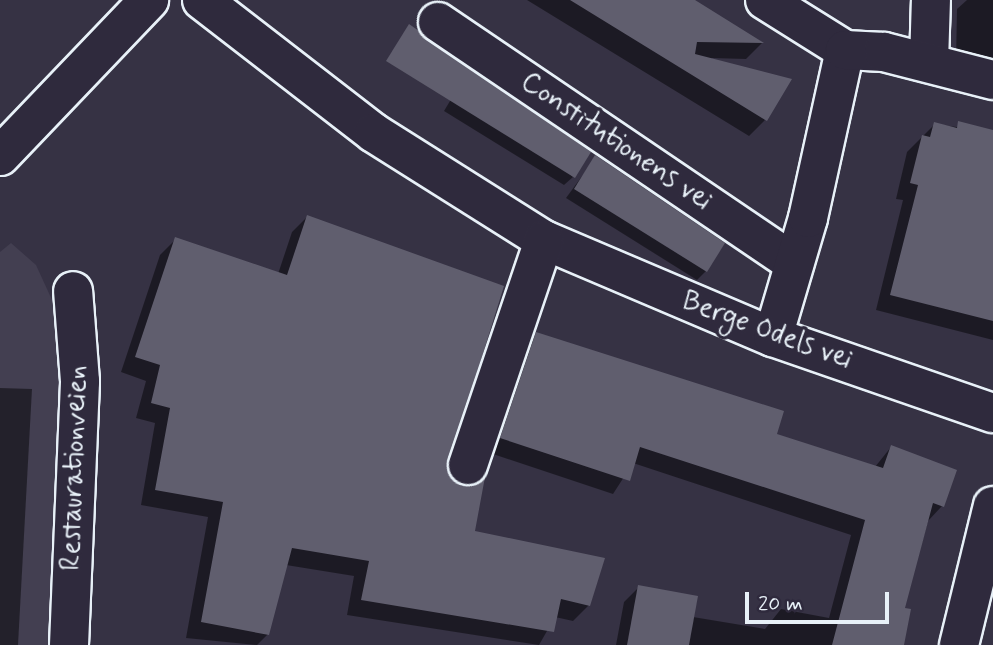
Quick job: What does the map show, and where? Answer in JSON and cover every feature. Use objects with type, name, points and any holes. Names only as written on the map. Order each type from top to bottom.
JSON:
[{"type":"street","points":[[0,156],[149,0]]},
{"type":"street","name":"Berge Odels vei","points":[[202,0],[374,133],[544,240],[773,337],[993,413]]},
{"type":"street","points":[[765,0],[845,50],[929,62],[993,80]]},
{"type":"street","points":[[929,62],[930,0]]},
{"type":"street","name":"Constitutionens vei","points":[[449,16],[794,263]]},
{"type":"street","points":[[773,337],[794,263],[845,50]]},
{"type":"street","points":[[468,465],[544,240]]},
{"type":"street","name":"Restaurationveien","points":[[69,645],[80,381],[73,291]]},
{"type":"street","points":[[959,645],[993,506]]},
{"type":"shaded area","points":[[11,243],[36,265],[58,313],[62,376],[50,645],[0,645],[0,252]]},
{"type":"building","points":[[570,0],[695,0],[764,43],[697,42],[695,54],[792,79],[767,121]]},
{"type":"building","points":[[409,24],[591,152],[575,178],[386,61]]},
{"type":"building","points":[[958,121],[993,130],[993,321],[890,295],[918,185],[910,183],[922,135],[930,137],[934,122],[957,128]]},
{"type":"building","points":[[595,155],[725,243],[707,272],[574,189]]},
{"type":"building","points":[[307,215],[504,286],[447,469],[462,486],[485,477],[475,531],[605,558],[590,606],[561,599],[554,632],[361,600],[369,561],[292,548],[269,635],[201,622],[223,502],[155,490],[170,408],[151,403],[160,365],[135,357],[175,237],[287,275]]},
{"type":"building","points":[[536,332],[784,411],[777,434],[883,468],[891,445],[957,470],[944,507],[933,503],[905,608],[911,609],[904,645],[832,645],[865,520],[640,447],[630,481],[500,438]]},
{"type":"building","points":[[638,585],[698,596],[689,645],[627,645]]}]
